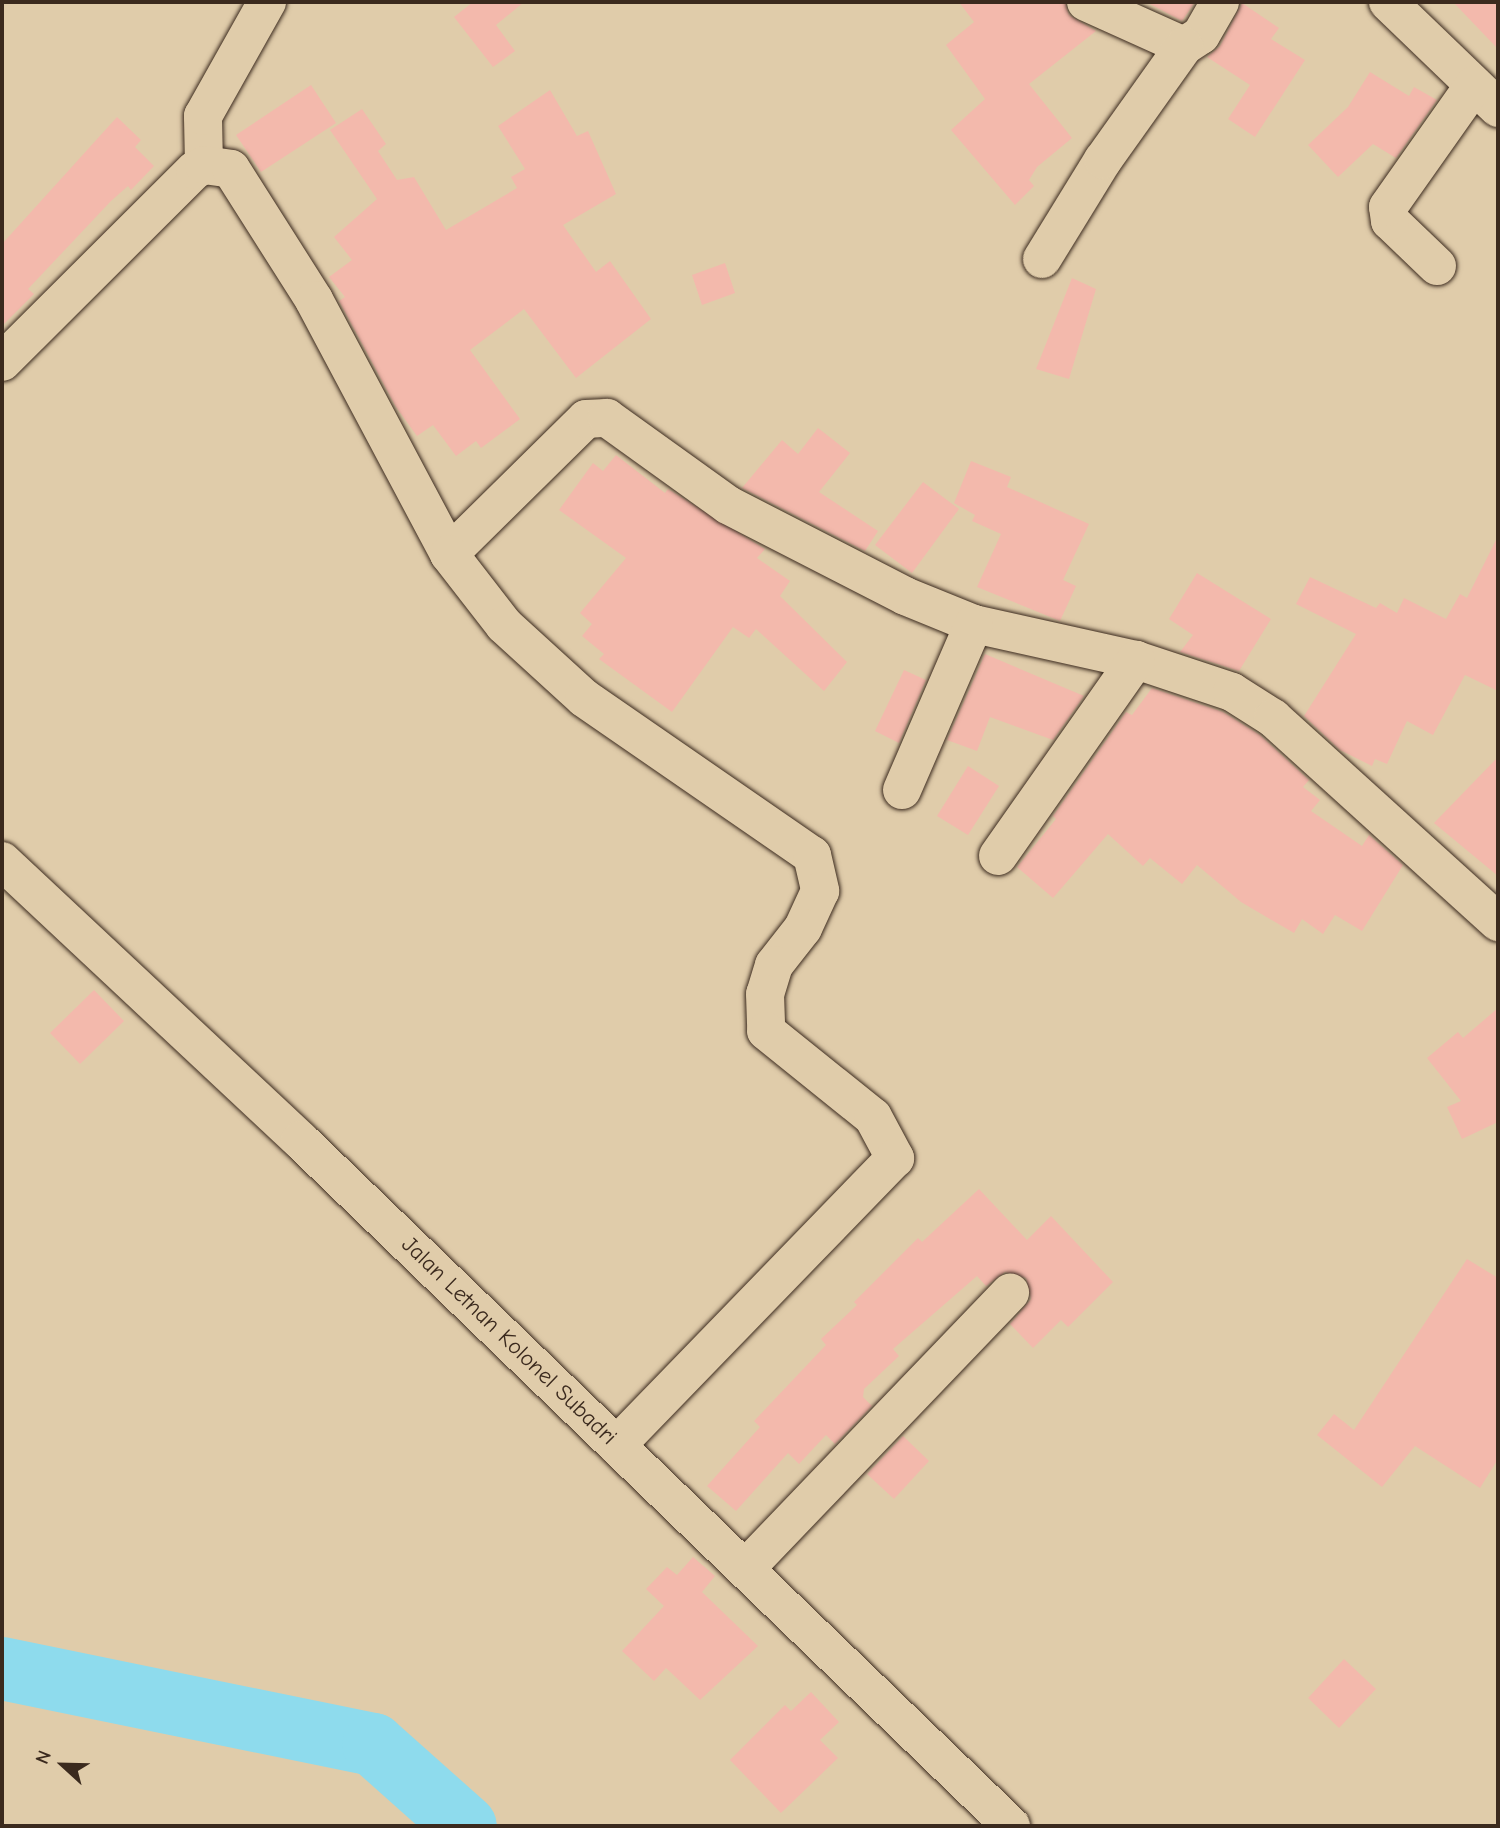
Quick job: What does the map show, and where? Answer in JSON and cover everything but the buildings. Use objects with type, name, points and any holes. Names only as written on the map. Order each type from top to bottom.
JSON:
[{"type":"street","points":[[204,165],[203,116],[267,2]]},
{"type":"street","points":[[1086,2],[1175,44]]},
{"type":"street","points":[[1051,196],[1175,44],[1201,35],[1220,2]]},
{"type":"street","points":[[1388,2],[1486,97],[1388,207],[1390,221],[1437,266]]},
{"type":"street","points":[[1042,259],[1175,44]]},
{"type":"street","points":[[2,362],[204,165],[219,164],[239,176],[314,300],[449,554],[504,625],[584,698],[811,855],[820,891],[803,928],[775,965],[765,994],[766,1031],[873,1117],[895,1158],[617,1445]]},
{"type":"street","points":[[449,554],[586,419],[597,416],[727,505],[819,556],[974,624],[1136,660],[1232,692],[1273,718],[1498,922]]},
{"type":"street","points":[[902,790],[974,624]]},
{"type":"street","points":[[998,856],[1136,660]]},
{"type":"street","name":"Jalan Letnan Kolonel Subadri","points":[[2,862],[617,1445],[1011,1826]]},
{"type":"street","points":[[746,1569],[1010,1293]]},
{"type":"waterway","points":[[2,1668],[373,1744],[465,1826]]}]
